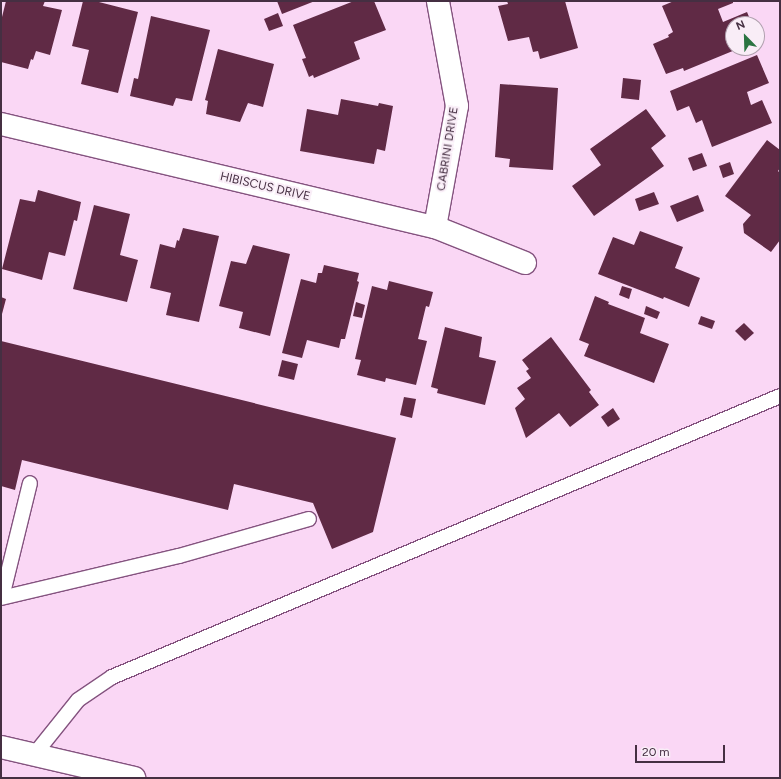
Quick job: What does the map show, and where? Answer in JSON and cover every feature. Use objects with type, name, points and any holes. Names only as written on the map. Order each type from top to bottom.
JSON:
[{"type":"street","name":"CABRINI DRIVE","points":[[435,227],[457,106],[438,1]]},
{"type":"street","name":"HIBISCUS DRIVE","points":[[1,124],[435,227],[525,263]]},
{"type":"street","points":[[1,747],[134,778]]},
{"type":"lane","points":[[34,755],[78,700],[112,677],[780,396]]},
{"type":"lane","points":[[30,483],[2,598],[180,556],[309,519]]},
{"type":"building","points":[[6,1],[45,1],[43,6],[62,10],[50,55],[36,51],[33,60],[31,59],[28,69],[1,62],[1,21]]},
{"type":"building","points":[[83,1],[95,1],[138,12],[118,93],[81,84],[89,50],[72,46]]},
{"type":"building","points":[[277,1],[315,1],[282,14]]},
{"type":"building","points":[[354,1],[374,1],[386,30],[354,42],[360,59],[314,78],[313,75],[309,77],[302,59],[306,58],[293,25]]},
{"type":"building","points":[[507,1],[565,1],[578,48],[540,59],[538,51],[533,52],[529,37],[508,41],[498,6],[508,4]]},
{"type":"building","points":[[674,1],[733,1],[733,3],[718,9],[723,22],[725,21],[725,54],[684,71],[683,68],[666,74],[653,44],[669,37],[668,35],[673,32],[662,6]]},
{"type":"building","points":[[747,12],[749,16],[737,16]]},
{"type":"building","points":[[278,13],[283,26],[269,31],[264,19]]},
{"type":"building","points":[[151,16],[210,30],[192,101],[176,98],[173,106],[130,96],[134,78],[138,79]]},
{"type":"building","points":[[218,49],[274,64],[263,107],[248,103],[240,122],[206,114],[208,101],[205,100]]},
{"type":"building","points":[[757,56],[769,83],[747,92],[751,105],[762,100],[772,123],[712,147],[702,120],[696,123],[689,106],[677,111],[670,91]]},
{"type":"building","points":[[623,78],[641,80],[639,100],[621,98]]},
{"type":"building","points":[[500,84],[558,88],[553,170],[509,167],[510,159],[495,157]]},
{"type":"building","points":[[341,99],[378,106],[379,103],[393,106],[385,151],[377,149],[374,164],[300,151],[307,109],[338,115]]},
{"type":"building","points":[[646,109],[666,136],[651,148],[664,166],[594,216],[572,186],[601,165],[590,149]]},
{"type":"building","points":[[767,140],[780,150],[780,168],[778,171],[780,173],[780,240],[771,252],[744,233],[743,224],[751,215],[725,196]]},
{"type":"building","points":[[702,153],[707,166],[693,171],[688,158]]},
{"type":"building","points":[[730,162],[734,174],[723,178],[719,166]]},
{"type":"building","points":[[38,190],[81,202],[77,221],[74,220],[65,256],[49,252],[42,280],[2,269],[20,199],[35,202]]},
{"type":"building","points":[[654,192],[659,204],[639,211],[635,199]]},
{"type":"building","points":[[698,195],[704,211],[677,222],[670,206]]},
{"type":"building","points":[[94,205],[130,214],[120,255],[138,260],[127,302],[73,289]]},
{"type":"building","points":[[183,228],[219,236],[199,322],[166,315],[171,293],[150,288],[160,244],[175,248]]},
{"type":"building","points":[[640,231],[683,247],[675,268],[700,278],[689,307],[664,297],[663,299],[598,274],[613,237],[634,245]]},
{"type":"building","points":[[253,245],[290,254],[270,336],[239,328],[243,312],[219,306],[231,261],[246,264]]},
{"type":"building","points":[[324,265],[359,273],[357,281],[359,282],[345,339],[341,339],[339,348],[307,340],[302,358],[282,353],[301,279],[316,283],[318,273],[322,273]]},
{"type":"building","points":[[389,281],[433,292],[429,307],[426,306],[418,339],[427,341],[416,385],[386,378],[385,382],[357,375],[361,360],[355,359],[372,286],[387,290]]},
{"type":"building","points":[[622,286],[632,289],[629,299],[619,295]]},
{"type":"building","points":[[595,296],[609,302],[608,304],[645,318],[640,333],[669,344],[654,383],[584,356],[589,344],[579,340]]},
{"type":"building","points":[[1,297],[6,299],[2,314],[1,313]]},
{"type":"building","points":[[356,302],[365,305],[362,318],[353,316]]},
{"type":"building","points":[[646,306],[660,312],[657,319],[644,314]]},
{"type":"building","points":[[701,316],[715,321],[712,329],[698,324]]},
{"type":"building","points":[[744,323],[754,333],[745,341],[735,331]]},
{"type":"building","points":[[445,327],[482,337],[479,357],[496,361],[485,405],[437,393],[438,389],[431,387]]},
{"type":"building","points":[[551,337],[591,390],[589,392],[599,405],[570,427],[559,413],[526,438],[515,408],[525,399],[517,388],[531,378],[526,371],[529,369],[522,360]]},
{"type":"building","points":[[1,341],[396,438],[373,532],[332,549],[313,503],[234,484],[228,510],[22,460],[15,490],[1,486]]},
{"type":"building","points":[[282,360],[298,364],[294,380],[278,376]]},
{"type":"building","points":[[404,397],[416,399],[412,418],[400,415]]},
{"type":"building","points":[[613,408],[620,419],[608,427],[601,417]]}]
